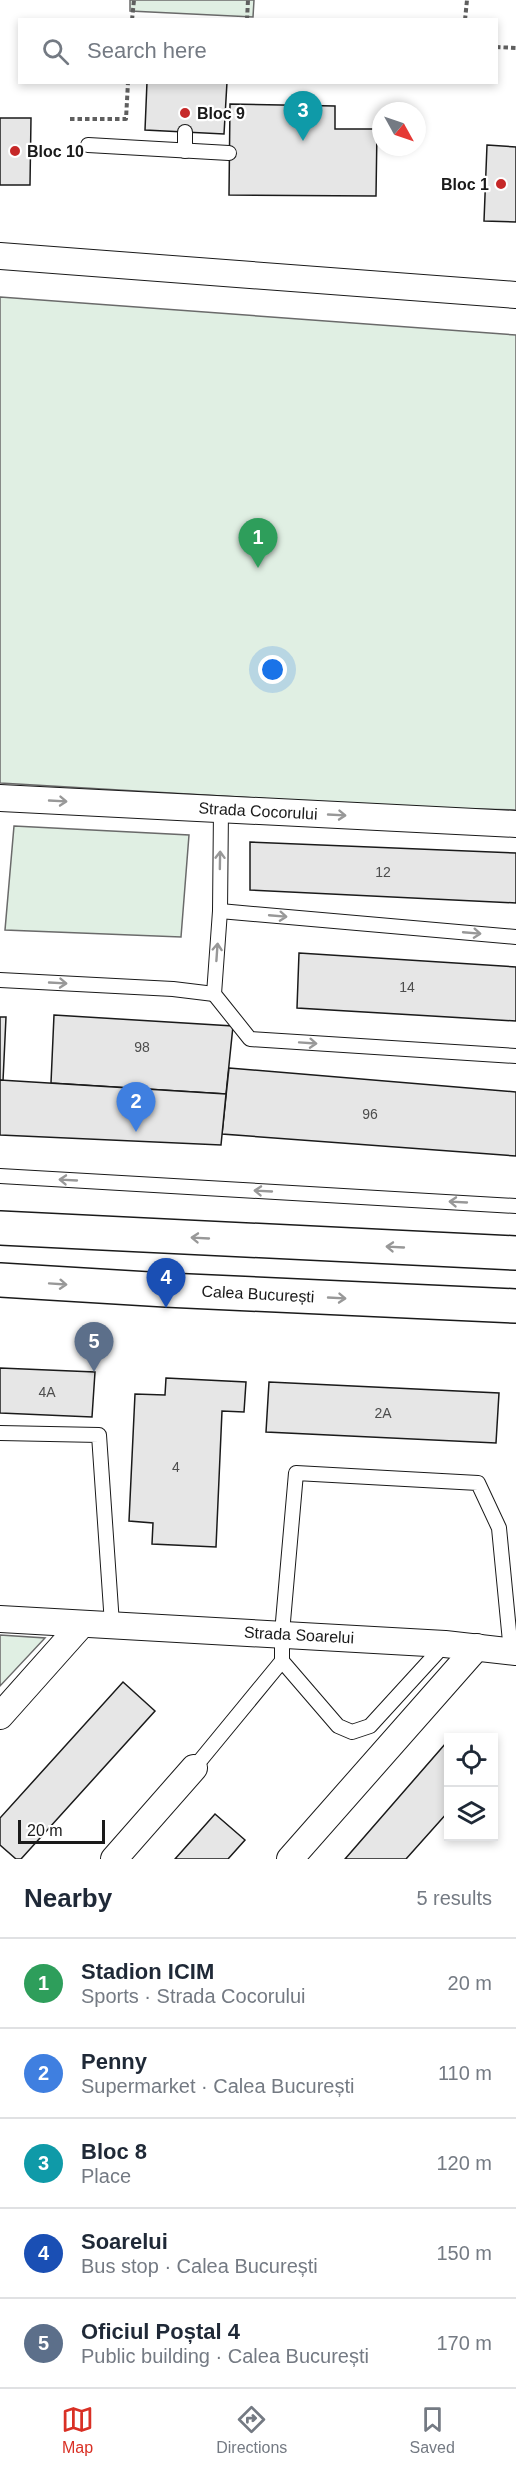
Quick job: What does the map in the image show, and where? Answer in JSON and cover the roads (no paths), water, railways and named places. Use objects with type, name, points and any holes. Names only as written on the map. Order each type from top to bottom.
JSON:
[{"type":"main road","points":[[0,1228],[516,1253]]},
{"type":"main road","name":"Calea București","points":[[0,1280],[178,1291],[516,1306]]},
{"type":"street","points":[[0,256],[516,295]]},
{"type":"street","name":"Strada Cocorului","points":[[0,798],[516,824]]},
{"type":"street","name":"Strada Soarelui","points":[[0,1619],[282,1633],[445,1644],[514,1652]]},
{"type":"street","points":[[0,1716],[82,1624]]},
{"type":"street","points":[[290,1859],[477,1647]]},
{"type":"street","points":[[114,1859],[194,1768]]},
{"type":"lane","points":[[185,132],[185,151]]},
{"type":"lane","points":[[88,145],[229,153]]},
{"type":"lane","points":[[221,809],[220,910],[214,993],[250,1040],[516,1056]]},
{"type":"lane","points":[[220,910],[516,937]]},
{"type":"lane","points":[[0,980],[214,993]]},
{"type":"lane","points":[[0,1176],[516,1206]]},
{"type":"lane","points":[[0,1433],[99,1435],[112,1624]]},
{"type":"lane","points":[[194,1768],[282,1661],[282,1633],[296,1473],[478,1483],[499,1528],[514,1652]]},
{"type":"lane","points":[[282,1661],[338,1726],[352,1732],[370,1726],[445,1644]]},
{"type":"place","name":"Bloc 9","points":[[185,113]]},
{"type":"place","name":"Bloc 8","points":[[303,141]]},
{"type":"place","name":"Bloc 10","points":[[15,151]]},
{"type":"place","name":"Bloc 1","points":[[501,184]]},
{"type":"place","name":"Stadion ICIM","points":[[258,568]]},
{"type":"place","name":"Penny","points":[[136,1132]]},
{"type":"place","name":"Soarelui","points":[[166,1308]]},
{"type":"place","name":"Oficiul Poștal 4","points":[[94,1372]]}]
